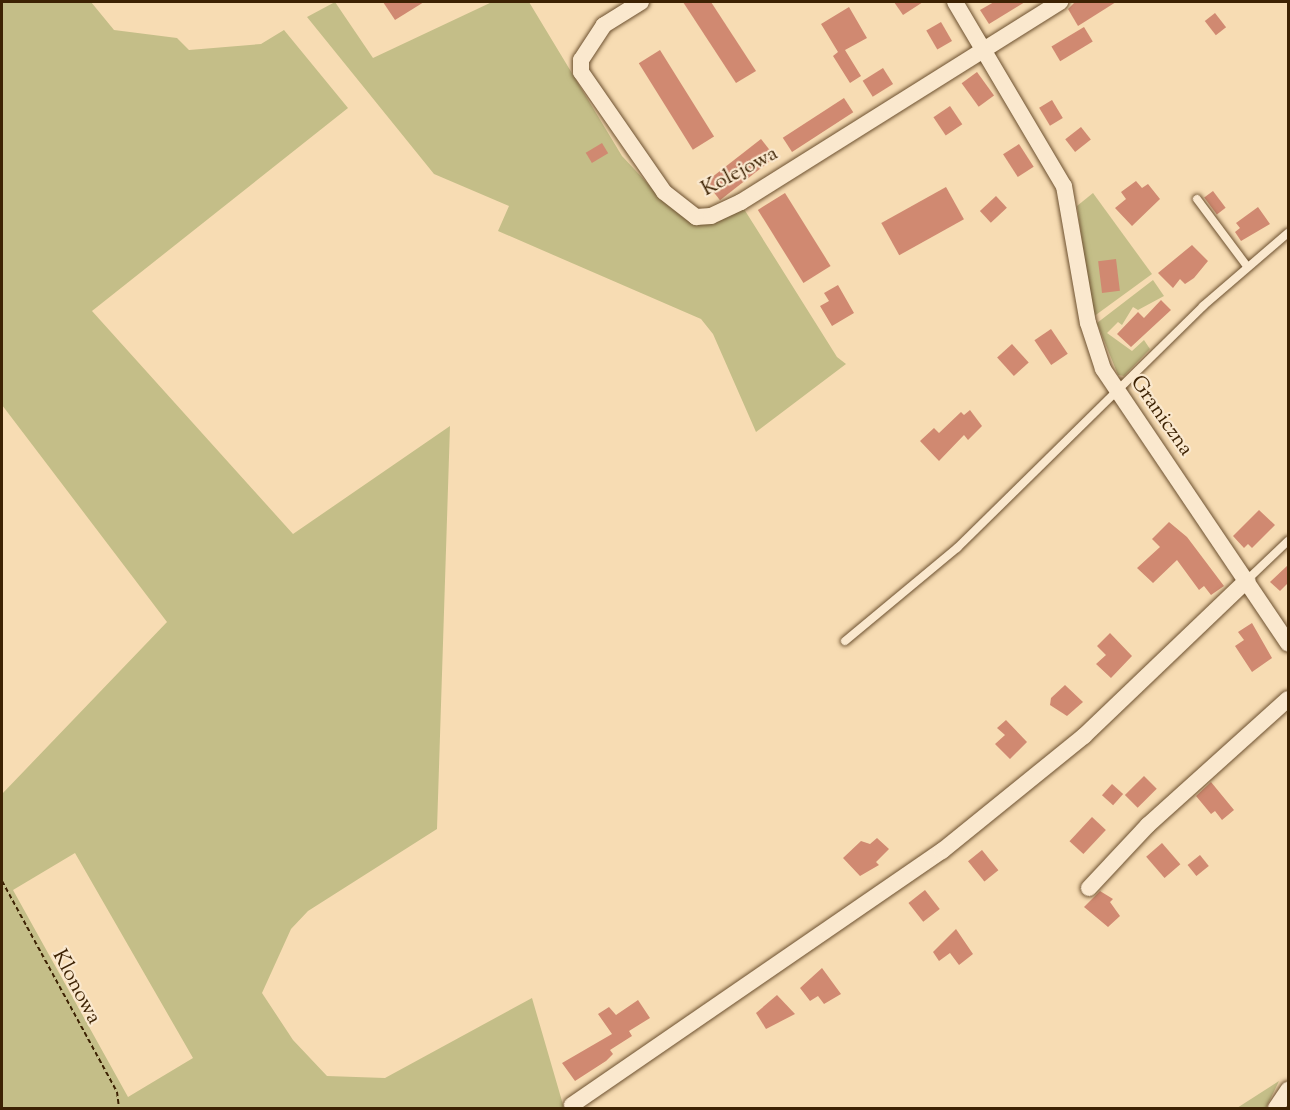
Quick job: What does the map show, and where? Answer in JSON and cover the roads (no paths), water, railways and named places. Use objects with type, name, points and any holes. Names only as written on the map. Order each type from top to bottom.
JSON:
[{"type":"street","name":"Kolejowa","points":[[641,2],[604,25],[581,60],[580,72],[664,192],[696,217],[711,216],[741,202],[1060,2]]},
{"type":"street","points":[[955,2],[984,49]]},
{"type":"street","name":"Graniczna","points":[[984,49],[1064,186],[1088,323],[1102,369],[1116,394],[1247,580],[1288,644]]},
{"type":"street","points":[[572,1105],[942,851],[1084,736],[1247,580]]},
{"type":"street","points":[[1089,888],[1148,825],[1288,699]]},
{"type":"street","points":[[1276,1108],[1288,1089]]},
{"type":"lane","points":[[1197,199],[1247,266]]},
{"type":"lane","points":[[845,641],[957,548],[1247,266],[1288,233]]},
{"type":"lane","points":[[1247,580],[1288,541]]}]
